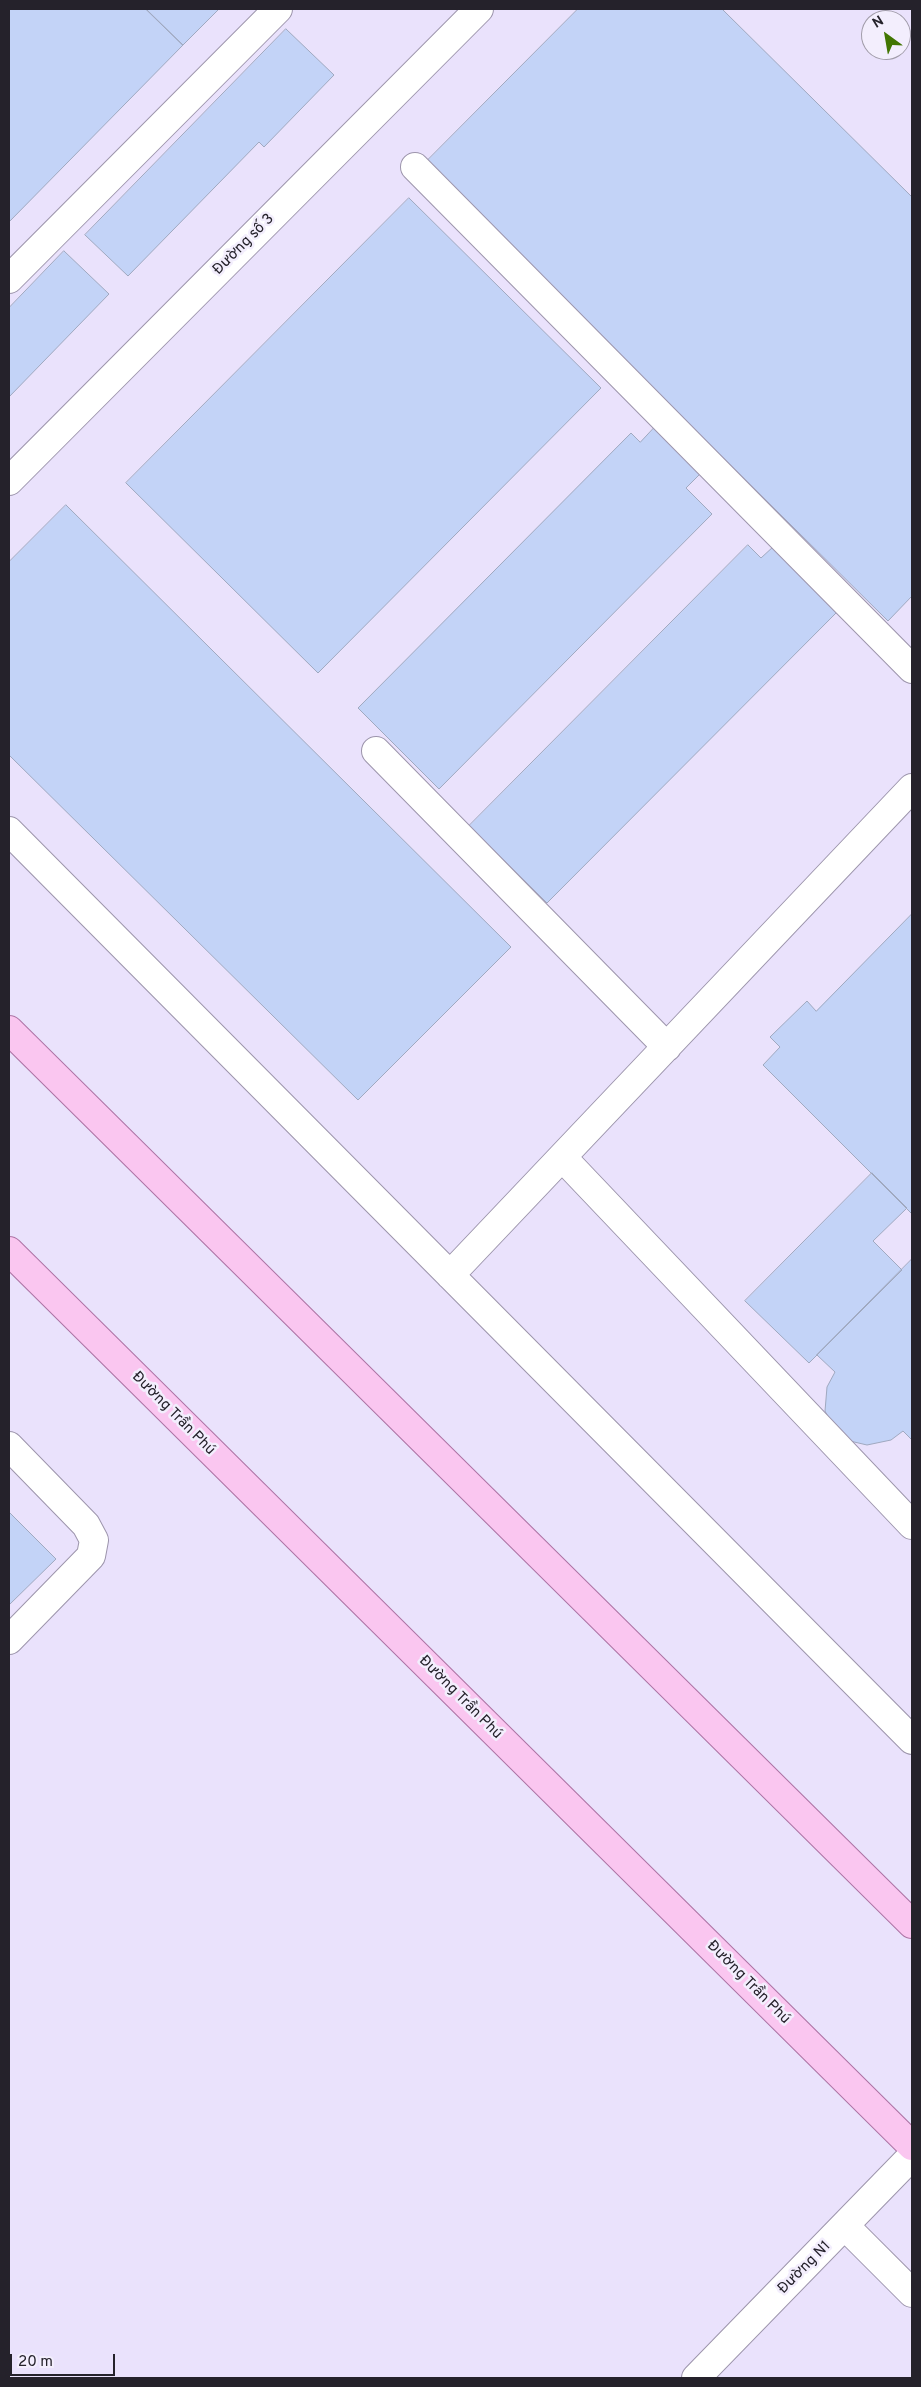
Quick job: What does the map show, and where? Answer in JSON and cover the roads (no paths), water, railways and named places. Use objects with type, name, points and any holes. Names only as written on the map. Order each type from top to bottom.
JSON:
[{"type":"main road","points":[[9,1030],[912,1924]]},
{"type":"main road","name":"Đường Trần Phú","points":[[9,1251],[912,2146]]},
{"type":"street","points":[[9,279],[278,9]]},
{"type":"street","name":"Đường số 3","points":[[9,481],[479,9]]},
{"type":"street","points":[[415,167],[912,669]]},
{"type":"street","points":[[376,751],[667,1047]]},
{"type":"street","points":[[450,1275],[912,788]]},
{"type":"street","points":[[9,831],[912,1740]]},
{"type":"street","points":[[562,1157],[912,1525]]},
{"type":"street","points":[[9,1446],[86,1525],[94,1540],[92,1556],[9,1640]]},
{"type":"street","name":"Đường N1","points":[[696,2378],[846,2226],[912,2156]]},
{"type":"street","points":[[846,2226],[912,2293]]}]
